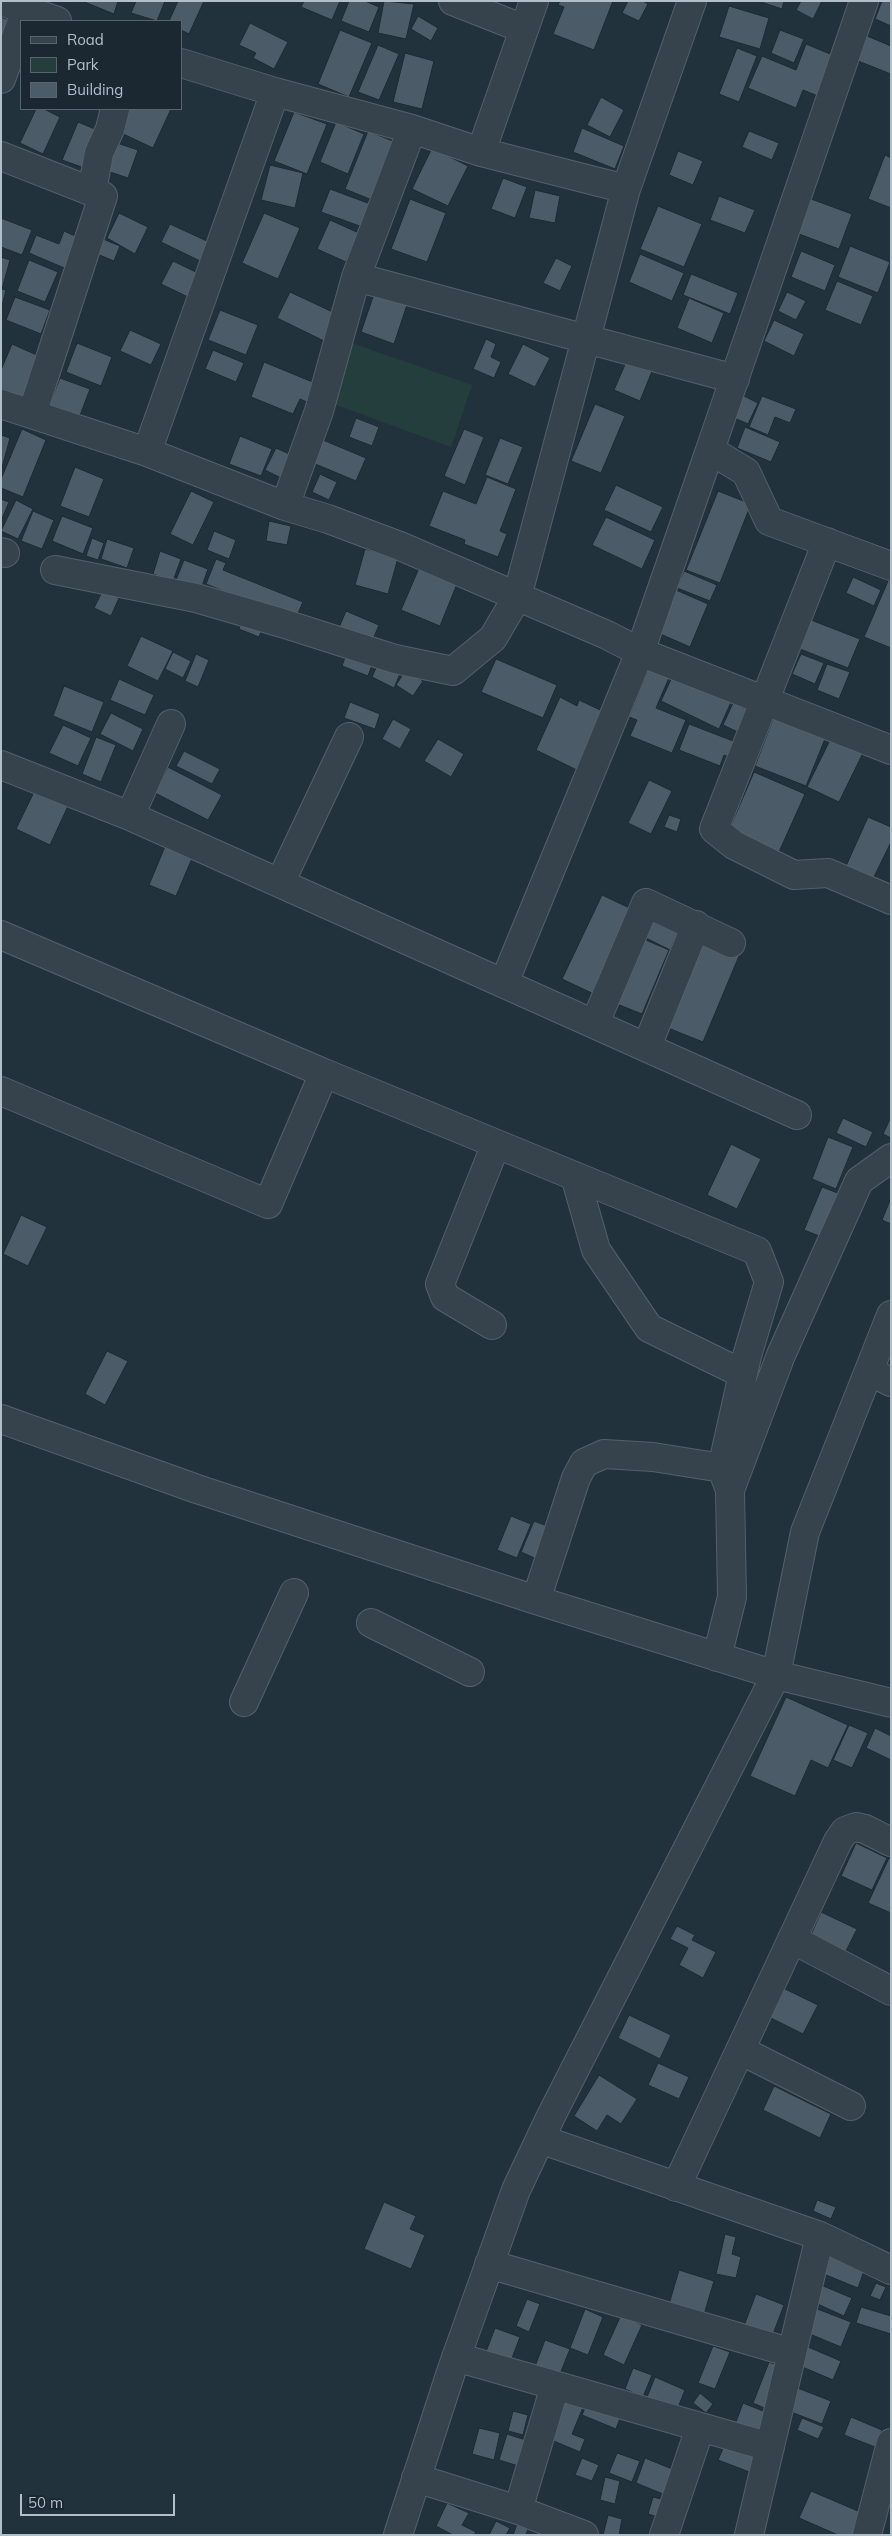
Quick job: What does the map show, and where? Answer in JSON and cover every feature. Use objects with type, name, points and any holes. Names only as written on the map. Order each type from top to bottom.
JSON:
[{"type":"street","points":[[453,1],[524,30]]},
{"type":"street","points":[[481,152],[534,1]]},
{"type":"street","points":[[55,570],[196,598],[395,659],[453,671],[493,638],[517,597],[626,188],[692,1]]},
{"type":"street","points":[[504,983],[640,652],[864,1]]},
{"type":"street","points":[[1,79],[20,12],[53,20]]},
{"type":"street","points":[[182,63],[481,152],[626,188]]},
{"type":"street","points":[[147,452],[275,92]]},
{"type":"street","points":[[92,192],[100,153],[110,129],[115,110]]},
{"type":"street","points":[[285,506],[319,410],[356,277],[412,130]]},
{"type":"street","points":[[1,156],[103,196],[32,414]]},
{"type":"street","points":[[356,277],[735,379]]},
{"type":"street","points":[[1,404],[147,452],[285,506],[328,519],[373,536],[607,635],[640,652],[891,750]]},
{"type":"street","points":[[710,450],[746,472],[769,521],[891,566]]},
{"type":"street","points":[[827,542],[766,702],[714,829],[734,845],[794,875],[828,873],[891,900]]},
{"type":"street","points":[[130,816],[171,724]]},
{"type":"street","points":[[280,883],[349,737]]},
{"type":"street","points":[[1,765],[130,816],[647,1046],[797,1115]]},
{"type":"street","points":[[595,1023],[646,903],[731,943]]},
{"type":"street","points":[[647,1046],[696,925]]},
{"type":"street","points":[[1,935],[324,1073],[757,1251],[770,1282],[742,1374],[726,1479],[732,1597],[717,1657]]},
{"type":"street","points":[[1,1091],[268,1204],[324,1073]]},
{"type":"street","points":[[492,1325],[445,1297],[440,1284],[496,1144]]},
{"type":"street","points":[[726,1479],[859,1181],[891,1158]]},
{"type":"street","points":[[575,1176],[596,1250],[650,1328],[742,1374]]},
{"type":"street","points":[[398,2535],[456,2357],[516,2190],[540,2139],[776,1674],[805,1532],[880,1377],[891,1315]]},
{"type":"street","points":[[1,1419],[197,1489],[536,1600],[717,1657],[891,1703]]},
{"type":"street","points":[[536,1600],[576,1478],[584,1463],[604,1454],[653,1457],[726,1479]]},
{"type":"street","points":[[244,1702],[294,1593]]},
{"type":"street","points":[[371,1623],[470,1672]]},
{"type":"street","points":[[676,2187],[838,1841],[845,1831],[856,1828],[865,1829],[891,1842]]},
{"type":"street","points":[[792,1939],[891,1991]]},
{"type":"street","points":[[740,2050],[851,2106]]},
{"type":"street","points":[[540,2139],[820,2236],[891,2270]]},
{"type":"street","points":[[749,2535],[820,2236]]},
{"type":"street","points":[[489,2264],[792,2353]]},
{"type":"street","points":[[456,2357],[770,2447]]},
{"type":"street","points":[[518,2510],[555,2386]]},
{"type":"street","points":[[664,2535],[700,2428]]},
{"type":"street","points":[[867,2535],[891,2443]]},
{"type":"street","points":[[416,2478],[518,2510],[584,2535]]},
{"type":"green space","points":[[346,341],[472,385],[451,447],[328,402]]},
{"type":"building","points":[[82,1],[118,1],[114,14]]},
{"type":"building","points":[[136,1],[165,1],[157,20],[131,13]]},
{"type":"building","points":[[178,1],[204,1],[189,34],[182,30],[182,20],[169,20]]},
{"type":"building","points":[[304,1],[340,1],[332,20],[301,7]]},
{"type":"building","points":[[349,1],[365,1],[379,7],[369,32],[341,21]]},
{"type":"building","points":[[384,1],[414,4],[406,39],[378,33]]},
{"type":"building","points":[[560,1],[613,1],[594,50],[553,34],[564,7],[558,5]]},
{"type":"building","points":[[628,1],[643,1],[648,4],[639,21],[622,13]]},
{"type":"building","points":[[758,1],[784,1],[782,9]]},
{"type":"building","points":[[801,1],[822,1],[813,19],[796,10]]},
{"type":"building","points":[[882,1],[891,1],[891,26],[875,19]]},
{"type":"building","points":[[729,6],[769,18],[760,49],[719,37]]},
{"type":"building","points":[[418,16],[438,28],[431,41],[411,29]]},
{"type":"building","points":[[1,17],[11,21],[1,43]]},
{"type":"building","points":[[250,23],[288,42],[274,69],[253,58],[256,53],[239,45]]},
{"type":"building","points":[[340,30],[372,43],[349,97],[318,84]]},
{"type":"building","points":[[780,30],[804,39],[794,63],[771,53]]},
{"type":"building","points":[[867,36],[891,46],[891,74],[858,61]]},
{"type":"building","points":[[806,44],[835,56],[818,96],[803,90],[796,108],[748,88],[762,56],[796,70]]},
{"type":"building","points":[[378,45],[399,54],[379,100],[358,92]]},
{"type":"building","points":[[737,48],[757,56],[739,102],[719,94]]},
{"type":"building","points":[[405,53],[434,61],[422,109],[393,102]]},
{"type":"building","points":[[601,97],[624,110],[610,137],[587,125]]},
{"type":"building","points":[[36,110],[46,110],[60,117],[43,154],[20,143]]},
{"type":"building","points":[[130,110],[171,110],[153,148],[119,132]]},
{"type":"building","points":[[294,112],[327,124],[307,174],[274,161]]},
{"type":"building","points":[[78,122],[102,132],[87,169],[62,160]]},
{"type":"building","points":[[336,122],[364,134],[348,174],[320,162]]},
{"type":"building","points":[[582,128],[624,146],[615,169],[573,152]]},
{"type":"building","points":[[368,131],[400,144],[377,202],[345,189]]},
{"type":"building","points":[[749,131],[779,143],[772,160],[742,147]]},
{"type":"building","points":[[111,141],[138,150],[128,178],[101,169]]},
{"type":"building","points":[[432,148],[468,166],[448,206],[412,189]]},
{"type":"building","points":[[678,151],[703,161],[693,185],[669,175]]},
{"type":"building","points":[[885,155],[891,158],[891,208],[868,199]]},
{"type":"building","points":[[270,165],[303,173],[295,208],[261,200]]},
{"type":"building","points":[[503,178],[527,187],[515,218],[491,209]]},
{"type":"building","points":[[330,189],[373,205],[365,228],[321,212]]},
{"type":"building","points":[[535,190],[560,196],[555,223],[529,218]]},
{"type":"building","points":[[719,196],[755,210],[745,233],[710,220]]},
{"type":"building","points":[[803,196],[852,214],[839,249],[791,231]]},
{"type":"building","points":[[410,199],[446,213],[427,262],[391,249]]},
{"type":"building","points":[[658,206],[702,224],[684,267],[640,249]]},
{"type":"building","points":[[119,213],[148,227],[135,254],[107,238]]},
{"type":"building","points":[[264,213],[300,228],[278,279],[242,263]]},
{"type":"building","points":[[1,218],[32,230],[22,255],[1,247]]},
{"type":"building","points":[[330,220],[359,233],[346,262],[317,249]]},
{"type":"building","points":[[170,224],[209,242],[200,261],[161,242]]},
{"type":"building","points":[[64,231],[82,239],[69,270],[29,253],[36,235],[59,244]]},
{"type":"building","points":[[103,239],[120,246],[114,261],[97,254]]},
{"type":"building","points":[[850,246],[890,262],[878,293],[838,277]]},
{"type":"building","points":[[801,251],[835,265],[825,291],[791,277]]},
{"type":"building","points":[[640,254],[684,273],[672,301],[629,282]]},
{"type":"building","points":[[1,257],[10,260],[2,289],[6,290],[1,310]]},
{"type":"building","points":[[556,258],[572,266],[560,291],[543,283]]},
{"type":"building","points":[[29,260],[58,272],[45,302],[17,291]]},
{"type":"building","points":[[173,261],[200,274],[188,297],[161,284]]},
{"type":"building","points":[[691,274],[738,293],[730,314],[683,295]]},
{"type":"building","points":[[837,281],[873,296],[861,325],[825,310]]},
{"type":"building","points":[[375,291],[408,302],[394,344],[361,332]]},
{"type":"building","points":[[290,292],[337,314],[324,341],[277,318]]},
{"type":"building","points":[[787,292],[806,301],[796,320],[778,311]]},
{"type":"building","points":[[15,297],[50,310],[41,334],[6,320]]},
{"type":"building","points":[[689,298],[724,313],[712,343],[677,328]]},
{"type":"building","points":[[220,310],[258,325],[246,355],[208,340]]},
{"type":"building","points":[[774,320],[804,334],[794,356],[764,341]]},
{"type":"building","points":[[130,330],[161,344],[151,365],[120,351]]},
{"type":"building","points":[[486,339],[496,344],[491,357],[501,362],[494,378],[473,369]]},
{"type":"building","points":[[77,343],[112,357],[101,386],[66,372]]},
{"type":"building","points":[[12,344],[39,356],[23,397],[1,389],[1,370]]},
{"type":"building","points":[[523,344],[550,358],[535,387],[508,374]]},
{"type":"building","points":[[213,350],[244,363],[236,382],[205,369]]},
{"type":"building","points":[[630,353],[655,364],[640,401],[614,390]]},
{"type":"building","points":[[264,362],[315,383],[307,402],[300,399],[293,414],[251,397]]},
{"type":"building","points":[[60,378],[90,389],[79,418],[49,406]]},
{"type":"building","points":[[742,395],[758,403],[748,424],[732,417]]},
{"type":"building","points":[[762,396],[796,409],[790,423],[775,417],[768,435],[749,427]]},
{"type":"building","points":[[595,404],[625,416],[601,473],[571,461]]},
{"type":"building","points":[[356,418],[379,427],[372,446],[349,437]]},
{"type":"building","points":[[745,427],[780,442],[771,462],[737,448]]},
{"type":"building","points":[[22,429],[46,440],[23,497],[1,488],[1,479]]},
{"type":"building","points":[[464,429],[484,437],[465,485],[444,476]]},
{"type":"building","points":[[1,435],[10,438],[1,471]]},
{"type":"building","points":[[240,436],[272,449],[261,476],[229,464]]},
{"type":"building","points":[[500,438],[523,447],[508,484],[485,475]]},
{"type":"building","points":[[323,440],[366,458],[356,481],[313,463]]},
{"type":"building","points":[[276,448],[296,457],[285,480],[265,470]]},
{"type":"building","points":[[75,467],[104,479],[89,517],[60,506]]},
{"type":"building","points":[[320,474],[337,482],[329,500],[312,492]]},
{"type":"building","points":[[487,477],[516,489],[500,531],[507,534],[498,557],[464,544],[465,540],[429,526],[443,491],[476,504]]},
{"type":"building","points":[[616,485],[663,507],[651,532],[604,510]]},
{"type":"building","points":[[191,491],[214,502],[193,545],[170,534]]},
{"type":"building","points":[[718,491],[751,504],[720,583],[686,570]]},
{"type":"building","points":[[1,499],[9,502],[1,521]]},
{"type":"building","points":[[16,500],[33,509],[18,539],[1,531]]},
{"type":"building","points":[[33,511],[54,520],[42,549],[21,541]]},
{"type":"building","points":[[62,516],[93,528],[83,554],[52,541]]},
{"type":"building","points":[[606,517],[655,540],[642,569],[592,545]]},
{"type":"building","points":[[269,521],[291,526],[287,545],[266,541]]},
{"type":"building","points":[[214,531],[236,540],[229,559],[207,550]]},
{"type":"building","points":[[92,538],[104,543],[98,560],[86,556]]},
{"type":"building","points":[[107,539],[134,548],[127,568],[101,559]]},
{"type":"building","points":[[365,549],[398,558],[388,594],[355,585]]},
{"type":"building","points":[[160,551],[181,559],[173,581],[153,574]]},
{"type":"building","points":[[216,559],[226,563],[223,570],[303,602],[295,620],[206,584]]},
{"type":"building","points":[[184,560],[208,569],[201,589],[176,580]]},
{"type":"building","points":[[419,568],[457,584],[440,626],[401,610]]},
{"type":"building","points":[[684,571],[717,585],[710,601],[677,588]]},
{"type":"building","points":[[891,574],[891,648],[864,637]]},
{"type":"building","points":[[853,577],[881,590],[874,606],[846,593]]},
{"type":"building","points":[[103,590],[119,598],[111,616],[94,608]]},
{"type":"building","points":[[676,590],[708,604],[690,647],[658,633]]},
{"type":"building","points":[[346,611],[379,625],[371,644],[338,630]]},
{"type":"building","points":[[243,617],[264,625],[259,637],[239,629]]},
{"type":"building","points":[[811,620],[860,639],[848,668],[800,649]]},
{"type":"building","points":[[141,636],[173,651],[158,681],[127,666]]},
{"type":"building","points":[[349,646],[375,657],[368,676],[342,666]]},
{"type":"building","points":[[173,652],[191,661],[183,678],[165,669]]},
{"type":"building","points":[[196,654],[209,660],[198,687],[185,681]]},
{"type":"building","points":[[801,654],[824,663],[815,684],[792,674]]},
{"type":"building","points":[[380,659],[402,669],[394,688],[372,677]]},
{"type":"building","points":[[496,659],[557,685],[543,718],[481,692]]},
{"type":"building","points":[[651,663],[672,671],[656,708],[686,720],[672,753],[630,736],[637,720],[629,717]]},
{"type":"building","points":[[827,664],[850,672],[839,699],[817,690]]},
{"type":"building","points":[[406,670],[423,681],[413,696],[396,685]]},
{"type":"building","points":[[674,673],[732,700],[719,729],[661,701]]},
{"type":"building","points":[[119,679],[154,695],[145,715],[110,700]]},
{"type":"building","points":[[64,686],[104,702],[92,732],[53,716]]},
{"type":"building","points":[[560,697],[577,706],[579,700],[611,715],[583,773],[536,750]]},
{"type":"building","points":[[350,702],[380,714],[375,729],[344,718]]},
{"type":"building","points":[[733,703],[752,712],[742,734],[723,725]]},
{"type":"building","points":[[111,713],[143,729],[133,751],[100,734]]},
{"type":"building","points":[[775,714],[827,734],[806,786],[755,766]]},
{"type":"building","points":[[393,719],[411,729],[400,749],[382,739]]},
{"type":"building","points":[[689,724],[741,744],[735,759],[724,755],[720,766],[679,750]]},
{"type":"building","points":[[63,725],[91,738],[78,766],[49,753]]},
{"type":"building","points":[[96,737],[116,745],[101,782],[82,774]]},
{"type":"building","points":[[831,738],[863,753],[839,802],[807,787]]},
{"type":"building","points":[[438,739],[464,754],[451,777],[424,761]]},
{"type":"building","points":[[184,751],[220,769],[212,784],[176,766]]},
{"type":"building","points":[[168,767],[222,795],[208,820],[155,793]]},
{"type":"building","points":[[754,772],[805,794],[779,852],[729,830]]},
{"type":"building","points":[[649,780],[672,791],[651,834],[628,823]]},
{"type":"building","points":[[35,790],[68,806],[50,845],[16,829]]},
{"type":"building","points":[[669,815],[681,819],[677,832],[664,827]]},
{"type":"building","points":[[868,817],[891,827],[891,842],[873,879],[846,866]]},
{"type":"building","points":[[166,844],[193,856],[176,896],[149,885]]},
{"type":"building","points":[[602,895],[638,912],[598,996],[562,979]]},
{"type":"building","points":[[650,915],[679,929],[670,950],[640,935]]},
{"type":"building","points":[[639,937],[669,950],[642,1014],[612,1002]]},
{"type":"building","points":[[700,940],[739,956],[703,1042],[663,1026]]},
{"type":"building","points":[[891,1117],[891,1138],[883,1134]]},
{"type":"building","points":[[843,1118],[873,1132],[866,1147],[836,1133]]},
{"type":"building","points":[[828,1137],[853,1147],[836,1189],[812,1179]]},
{"type":"building","points":[[731,1144],[761,1159],[737,1209],[707,1195]]},
{"type":"building","points":[[822,1187],[843,1195],[824,1238],[804,1230]]},
{"type":"building","points":[[891,1198],[891,1224],[882,1220]]},
{"type":"building","points":[[21,1215],[47,1227],[28,1266],[3,1254]]},
{"type":"building","points":[[107,1351],[128,1361],[105,1405],[85,1394]]},
{"type":"building","points":[[511,1516],[531,1524],[517,1558],[497,1550]]},
{"type":"building","points":[[534,1521],[555,1529],[541,1561],[521,1552]]},
{"type":"building","points":[[786,1697],[848,1725],[828,1768],[811,1760],[795,1796],[750,1776]]},
{"type":"building","points":[[849,1725],[868,1733],[852,1768],[833,1760]]},
{"type":"building","points":[[875,1728],[891,1736],[891,1760],[866,1748]]},
{"type":"building","points":[[856,1843],[887,1858],[872,1890],[841,1876]]},
{"type":"building","points":[[889,1858],[891,1858],[891,1913],[868,1903]]},
{"type":"building","points":[[821,1912],[857,1929],[845,1953],[810,1937]]},
{"type":"building","points":[[677,1926],[695,1935],[692,1940],[716,1952],[703,1978],[679,1965],[688,1948],[670,1939]]},
{"type":"building","points":[[781,1987],[818,2005],[803,2034],[767,2016]]},
{"type":"building","points":[[629,2015],[671,2035],[660,2059],[618,2038]]},
{"type":"building","points":[[658,2063],[689,2077],[679,2099],[648,2085]]},
{"type":"building","points":[[599,2075],[637,2099],[621,2124],[607,2115],[597,2131],[574,2116]]},
{"type":"building","points":[[774,2086],[831,2114],[820,2138],[763,2110]]},
{"type":"building","points":[[817,2200],[836,2207],[831,2219],[813,2211]]},
{"type":"building","points":[[384,2202],[416,2216],[410,2229],[425,2235],[411,2269],[364,2249]]},
{"type":"building","points":[[725,2234],[736,2237],[732,2254],[741,2257],[736,2278],[716,2274]]},
{"type":"building","points":[[828,2256],[864,2271],[858,2288],[821,2273]]},
{"type":"building","points":[[679,2270],[714,2281],[702,2321],[667,2311]]},
{"type":"building","points":[[876,2283],[886,2287],[880,2300],[870,2296]]},
{"type":"building","points":[[821,2285],[852,2298],[844,2316],[813,2302]]},
{"type":"building","points":[[756,2294],[784,2305],[770,2342],[742,2331]]},
{"type":"building","points":[[527,2299],[540,2304],[529,2332],[516,2326]]},
{"type":"building","points":[[861,2307],[891,2316],[891,2334],[856,2323]]},
{"type":"building","points":[[815,2308],[851,2322],[841,2347],[805,2332]]},
{"type":"building","points":[[585,2309],[603,2317],[588,2355],[570,2348]]},
{"type":"building","points":[[621,2315],[642,2325],[624,2365],[603,2355]]},
{"type":"building","points":[[495,2328],[520,2337],[509,2366],[484,2357]]},
{"type":"building","points":[[545,2340],[570,2349],[558,2379],[534,2369]]},
{"type":"building","points":[[713,2346],[730,2352],[715,2389],[698,2383]]},
{"type":"building","points":[[808,2347],[841,2361],[833,2380],[800,2366]]},
{"type":"building","points":[[769,2362],[785,2368],[769,2410],[753,2403]]},
{"type":"building","points":[[633,2368],[652,2375],[643,2397],[625,2389]]},
{"type":"building","points":[[655,2377],[685,2390],[675,2415],[645,2402]]},
{"type":"building","points":[[795,2387],[831,2401],[822,2424],[786,2410]]},
{"type":"building","points":[[700,2393],[713,2404],[706,2413],[693,2403]]},
{"type":"building","points":[[557,2394],[584,2405],[572,2434],[585,2439],[580,2452],[544,2437]]},
{"type":"building","points":[[587,2403],[621,2416],[616,2429],[582,2415]]},
{"type":"building","points":[[743,2403],[773,2415],[763,2442],[733,2430]]},
{"type":"building","points":[[513,2411],[528,2415],[523,2435],[508,2431]]},
{"type":"building","points":[[851,2417],[882,2430],[875,2447],[844,2435]]},
{"type":"building","points":[[802,2418],[824,2427],[818,2439],[797,2430]]},
{"type":"building","points":[[479,2428],[500,2433],[494,2460],[472,2454]]},
{"type":"building","points":[[507,2434],[532,2442],[525,2468],[499,2460]]},
{"type":"building","points":[[727,2439],[761,2452],[752,2473],[718,2460]]},
{"type":"building","points":[[617,2453],[640,2461],[632,2482],[609,2473]]},
{"type":"building","points":[[582,2458],[599,2465],[592,2481],[575,2475]]},
{"type":"building","points":[[645,2458],[677,2471],[668,2496],[636,2483]]},
{"type":"building","points":[[605,2477],[620,2481],[615,2504],[600,2500]]},
{"type":"building","points":[[811,2491],[865,2514],[856,2535],[838,2535],[799,2518]]},
{"type":"building","points":[[653,2497],[665,2500],[661,2518],[648,2514]]},
{"type":"building","points":[[447,2503],[469,2513],[462,2525],[476,2532],[474,2535],[453,2535],[436,2526]]},
{"type":"building","points":[[608,2515],[622,2519],[619,2535],[603,2535]]},
{"type":"building","points":[[496,2521],[510,2528],[506,2535],[489,2535]]},
{"type":"building","points":[[517,2524],[528,2529],[526,2535],[513,2535]]}]
